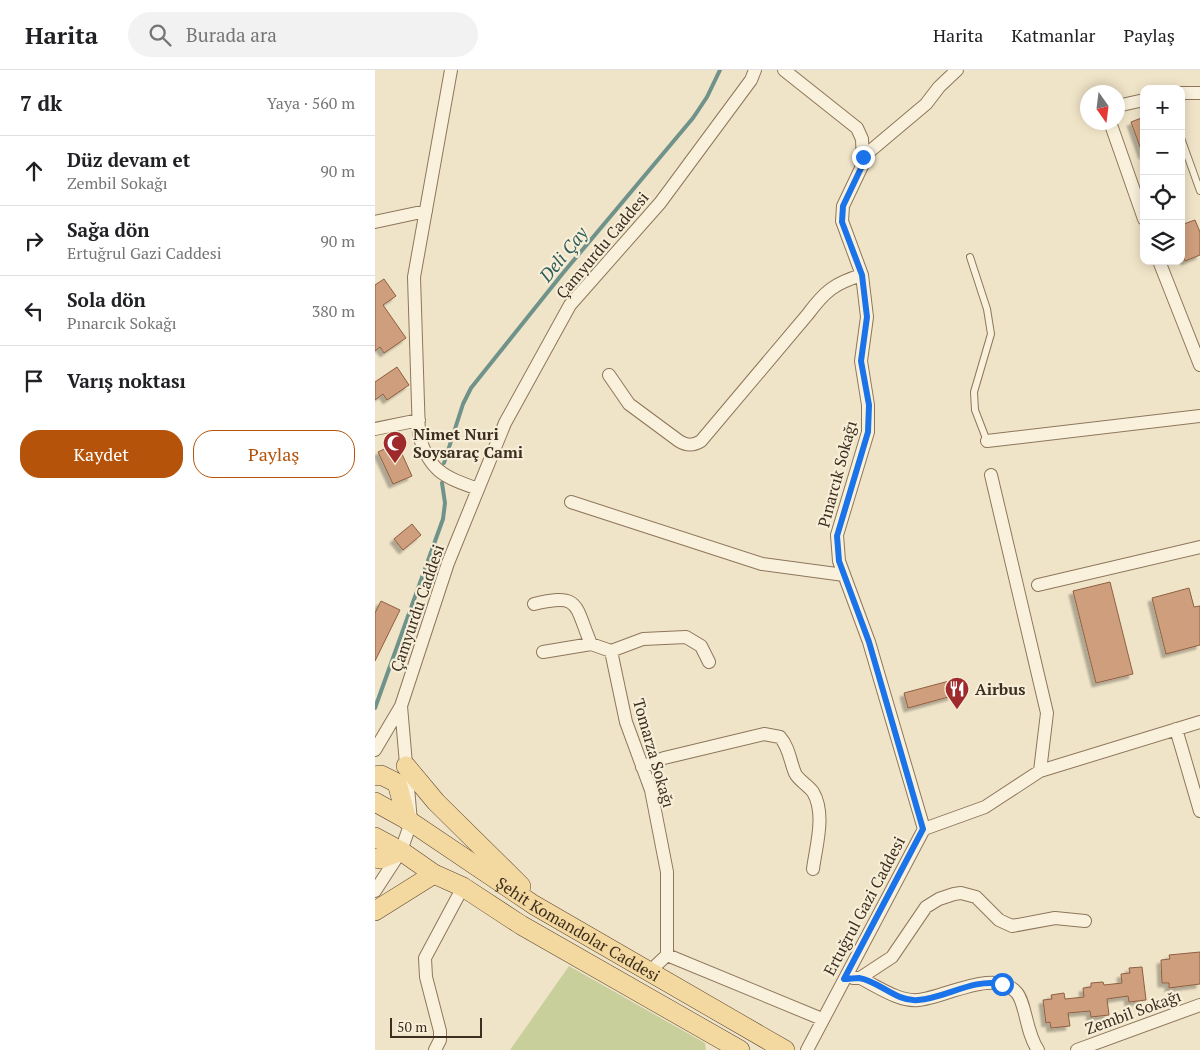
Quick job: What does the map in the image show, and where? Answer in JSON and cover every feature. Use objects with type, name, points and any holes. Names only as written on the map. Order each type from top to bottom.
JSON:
[{"type":"main road","points":[[406,766],[436,802],[475,842],[557,919]]},
{"type":"main road","points":[[375,776],[381,774],[397,783],[409,821]]},
{"type":"main road","name":"Şehit Komandolar Caddesi","points":[[375,802],[409,821],[557,919],[785,1050]]},
{"type":"main road","name":"Şehit Komandolar Caddesi","points":[[375,837],[401,851],[434,874],[463,887],[521,925],[740,1050]]},
{"type":"main road","points":[[375,858],[380,859],[401,851]]},
{"type":"main road","points":[[375,911],[434,874]]},
{"type":"street","points":[[451,70],[414,277],[419,435],[424,452],[434,468],[449,479],[478,489]]},
{"type":"street","name":"Çamyurdu Caddesi","points":[[375,750],[401,706],[448,563],[505,423],[571,304],[660,203],[751,80],[755,70]]},
{"type":"street","name":"Pınarcık Sokağı","points":[[785,70],[857,128],[862,139],[863,164],[843,206],[842,222],[862,275],[867,317],[861,361],[869,405],[868,432],[837,536],[839,561],[869,642],[923,829]]},
{"type":"street","points":[[863,157],[926,104],[939,86],[957,70]]},
{"type":"street","points":[[1185,93],[1200,93]]},
{"type":"street","points":[[1125,104],[1140,101]]},
{"type":"street","points":[[1113,130],[1140,208]]},
{"type":"street","points":[[375,222],[426,211]]},
{"type":"street","points":[[1161,265],[1199,358]]},
{"type":"street","points":[[609,375],[629,404],[679,442],[696,444],[701,441],[808,314],[821,295],[840,282],[862,275]]},
{"type":"street","points":[[987,441],[1200,416]]},
{"type":"street","points":[[375,428],[419,420]]},
{"type":"street","points":[[991,475],[1047,713],[1040,771]]},
{"type":"street","points":[[571,502],[762,564],[844,575]]},
{"type":"street","points":[[1037,585],[1200,547]]},
{"type":"street","points":[[534,604],[559,598],[569,601],[576,608],[591,644]]},
{"type":"street","points":[[543,652],[591,644],[611,650],[643,639],[686,637],[701,646],[709,662]]},
{"type":"street","name":"Tomarza Sokağı","points":[[611,650],[626,722],[651,790],[667,872],[667,955]]},
{"type":"street","name":"Çamyurdu Caddesi","points":[[375,891],[401,851],[409,821],[401,706]]},
{"type":"street","name":"Ertuğrul Gazi Caddesi","points":[[807,1050],[923,829],[985,807],[1040,771],[1200,722]]},
{"type":"street","points":[[1176,729],[1200,812]]},
{"type":"street","points":[[642,767],[664,758],[763,734],[780,737],[786,746],[796,775],[814,794],[818,806],[819,818],[813,869]]},
{"type":"street","points":[[438,1048],[440,1031],[426,977],[425,958],[463,887]]},
{"type":"street","points":[[861,978],[892,957],[926,907],[939,898],[954,894],[961,893],[975,897],[999,920],[1011,926],[1055,918],[1085,921]]},
{"type":"street","points":[[649,972],[667,955],[822,1020]]},
{"type":"street","points":[[844,979],[861,978],[904,998],[917,1000],[992,982],[1010,987],[1021,999],[1027,1029],[1038,1050]]},
{"type":"street","name":"Zembil Sokağı","points":[[1077,1050],[1200,1005]]},
{"type":"lane","points":[[1185,149],[1200,191]]},
{"type":"lane","points":[[970,257],[987,309],[991,334],[973,392],[975,410],[987,441]]},
{"type":"green space","points":[[569,966],[705,1043],[706,1050],[510,1050]]},
{"type":"building","points":[[1140,119],[1140,147],[1131,122]]},
{"type":"building","points":[[1195,220],[1200,232],[1200,255],[1185,261],[1185,224]]},
{"type":"building","points":[[384,279],[396,296],[383,305],[406,338],[384,353],[380,347],[375,351],[375,285]]},
{"type":"building","points":[[397,367],[409,385],[387,400],[383,394],[375,400],[375,382]]},
{"type":"building","name":"Nimet Nuri Soysaraç Cami","points":[[397,443],[412,476],[393,484],[378,452]]},
{"type":"building","points":[[412,524],[421,535],[403,550],[394,539]]},
{"type":"building","points":[[1110,582],[1133,674],[1096,683],[1073,591]]},
{"type":"building","points":[[1189,588],[1194,607],[1200,606],[1200,645],[1166,654],[1152,598]]},
{"type":"building","points":[[381,601],[400,610],[375,661],[375,613]]},
{"type":"building","points":[[949,681],[952,696],[908,708],[904,693]]},
{"type":"building","points":[[1200,952],[1200,984],[1169,988],[1169,983],[1162,983],[1161,960],[1170,959],[1169,955]]},
{"type":"building","points":[[1142,967],[1146,1000],[1129,1002],[1128,996],[1107,999],[1109,1015],[1091,1017],[1090,1011],[1068,1013],[1070,1026],[1051,1028],[1050,1022],[1046,1023],[1043,1000],[1052,999],[1051,995],[1064,993],[1065,999],[1084,997],[1083,988],[1091,987],[1091,983],[1103,982],[1104,985],[1122,983],[1121,974],[1130,973],[1129,968]]},
{"type":"waterway","name":"Deli Çay","points":[[444,463],[463,404],[471,388],[563,273],[693,118],[707,97],[720,70]]},
{"type":"waterway","name":"Deli Çay","points":[[375,708],[443,519],[445,503],[442,483]]},
{"type":"place","name":"Nimet Nuri Soysaraç Cami","points":[[395,464]]},
{"type":"place","name":"Airbus","points":[[957,710]]},
{"type":"route","points":[[863,157],[863,164],[843,206],[842,222],[845,236],[862,275],[867,317],[861,361],[869,405],[868,432],[837,536],[839,561],[869,642],[923,829],[844,979],[861,978],[904,998],[917,1000],[979,984],[992,982],[1002,984]]}]
